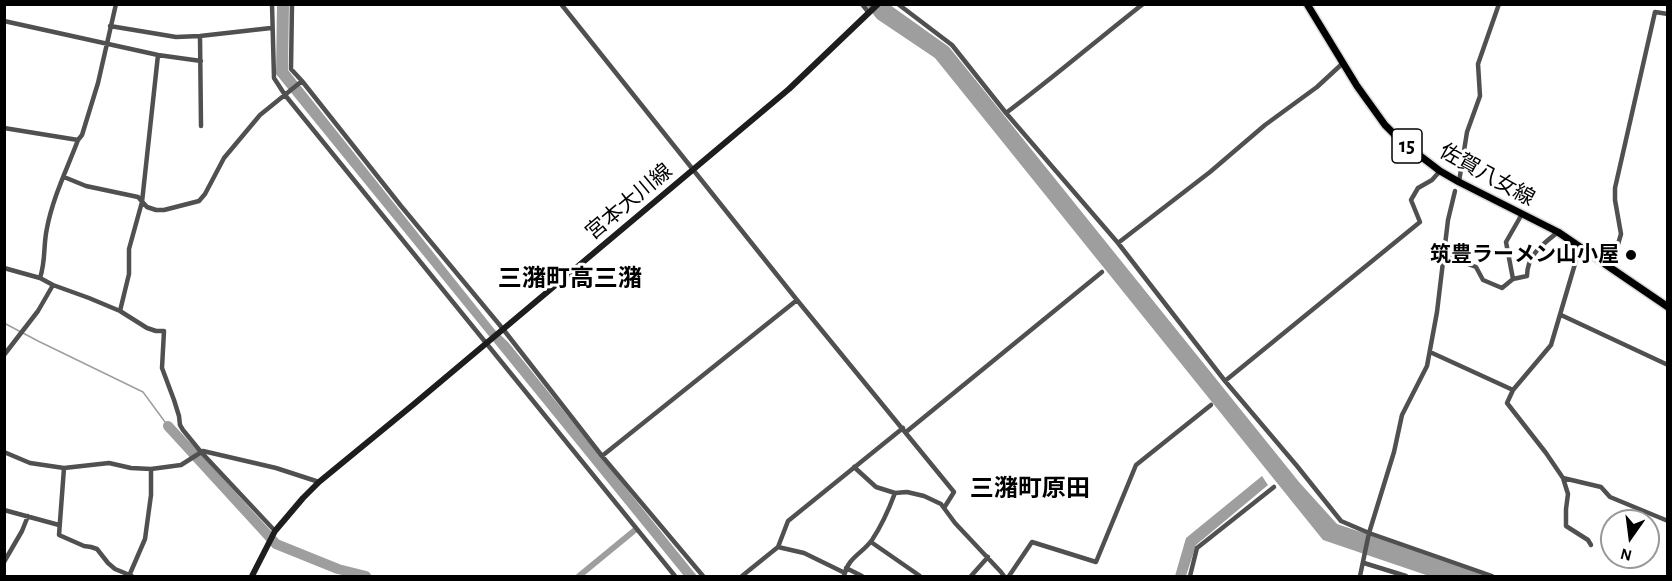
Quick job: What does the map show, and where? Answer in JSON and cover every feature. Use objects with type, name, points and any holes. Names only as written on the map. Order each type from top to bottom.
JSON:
[{"type":"main road","name":"宮本大川線","points":[[252,576],[274,533],[303,498],[320,482],[789,89],[878,4]]},
{"type":"main road","name":"佐賀八女線","points":[[1307,4],[1385,125],[1402,142],[1440,171],[1459,182],[1558,232],[1668,307]]},
{"type":"street","points":[[40,278],[45,264],[46,229],[57,193],[82,135],[116,4]]},
{"type":"street","points":[[272,4],[273,78],[488,341],[675,576]]},
{"type":"street","points":[[292,4],[291,69],[602,456],[703,576]]},
{"type":"street","points":[[561,4],[797,300],[954,492],[944,508]]},
{"type":"street","points":[[862,4],[870,12]]},
{"type":"street","points":[[898,4],[952,45],[1006,113],[1118,243],[1225,381],[1298,466],[1341,522],[1492,576]]},
{"type":"street","points":[[1006,113],[1143,4]]},
{"type":"street","points":[[1459,182],[1467,132],[1480,96],[1478,64],[1500,4]]},
{"type":"street","points":[[1611,268],[1621,234],[1615,188],[1655,12],[1668,14]]},
{"type":"street","points":[[4,21],[106,45],[201,61]]},
{"type":"street","points":[[110,26],[176,37],[272,28]]},
{"type":"street","points":[[200,36],[201,126]]},
{"type":"street","points":[[120,311],[129,274],[129,249],[142,202],[158,55]]},
{"type":"street","points":[[1118,243],[1210,172],[1265,125],[1317,87],[1343,63]]},
{"type":"street","points":[[64,177],[86,186],[138,197],[147,207],[164,210],[199,201],[224,158],[260,115],[302,81]]},
{"type":"street","points":[[4,128],[78,140]]},
{"type":"street","points":[[1225,381],[1420,222],[1411,200],[1418,188],[1432,180],[1440,171]]},
{"type":"street","points":[[1360,576],[1369,533],[1394,452],[1402,415],[1427,366],[1448,220],[1455,191]]},
{"type":"street","points":[[1513,279],[1506,242],[1522,214]]},
{"type":"street","points":[[1444,255],[1476,267],[1483,280],[1502,288],[1513,279],[1527,276],[1527,266],[1536,251],[1558,232]]},
{"type":"street","points":[[1580,247],[1551,345],[1513,390],[1507,403],[1563,478],[1568,494],[1566,526],[1588,540],[1591,545]]},
{"type":"street","points":[[4,268],[40,278],[120,311],[147,328],[164,331],[162,368],[180,425],[201,452],[274,533]]},
{"type":"street","points":[[742,576],[778,547],[788,521],[1102,272]]},
{"type":"street","points":[[4,355],[38,311],[53,285]]},
{"type":"street","points":[[602,456],[797,300]]},
{"type":"street","points":[[1561,315],[1668,365]]},
{"type":"street","points":[[1430,352],[1513,390]]},
{"type":"street","points":[[1009,576],[1032,542],[1095,562],[1136,465],[1211,405]]},
{"type":"street","points":[[4,452],[30,463],[64,468],[109,463],[131,468],[151,469],[182,465],[202,451],[276,468],[320,482]]},
{"type":"street","points":[[854,467],[876,487],[924,496],[941,504],[955,523],[1004,576]]},
{"type":"street","points":[[64,468],[59,535],[97,549],[115,569],[130,576],[145,540],[151,495],[151,469]]},
{"type":"street","points":[[1563,478],[1601,487],[1610,497],[1668,520]]},
{"type":"street","points":[[1190,576],[1197,548],[1274,487]]},
{"type":"street","points":[[845,572],[853,558],[871,542],[887,513],[895,492]]},
{"type":"street","points":[[4,510],[59,525]]},
{"type":"street","points":[[4,562],[28,516]]},
{"type":"street","points":[[871,542],[920,576]]},
{"type":"street","points":[[778,547],[804,553],[845,572],[862,576]]},
{"type":"street","points":[[971,576],[988,557]]},
{"type":"street","points":[[1364,563],[1406,576]]},
{"type":"shaded area","points":[[277,5],[289,5],[288,70],[495,330],[508,342],[697,576],[684,576],[276,74]]},
{"type":"shaded area","points":[[866,5],[890,5],[949,47],[1299,482],[1337,524],[1492,576],[1429,576],[1323,540],[935,58],[877,19]]},
{"type":"shaded area","points":[[1262,476],[1268,485],[1196,545],[1186,576],[1175,576],[1186,538]]},
{"type":"waterway","points":[[4,323],[143,392],[168,426]]},
{"type":"waterway","points":[[168,426],[276,544],[338,569],[366,576]]},
{"type":"waterway","points":[[579,576],[635,530]]},
{"type":"place","name":"筑豊ラーメン山小屋","points":[[1631,255]]},
{"type":"district","name":"三潴町高三潴","points":[[570,279]]},
{"type":"district","name":"三潴町原田","points":[[1030,489]]}]
